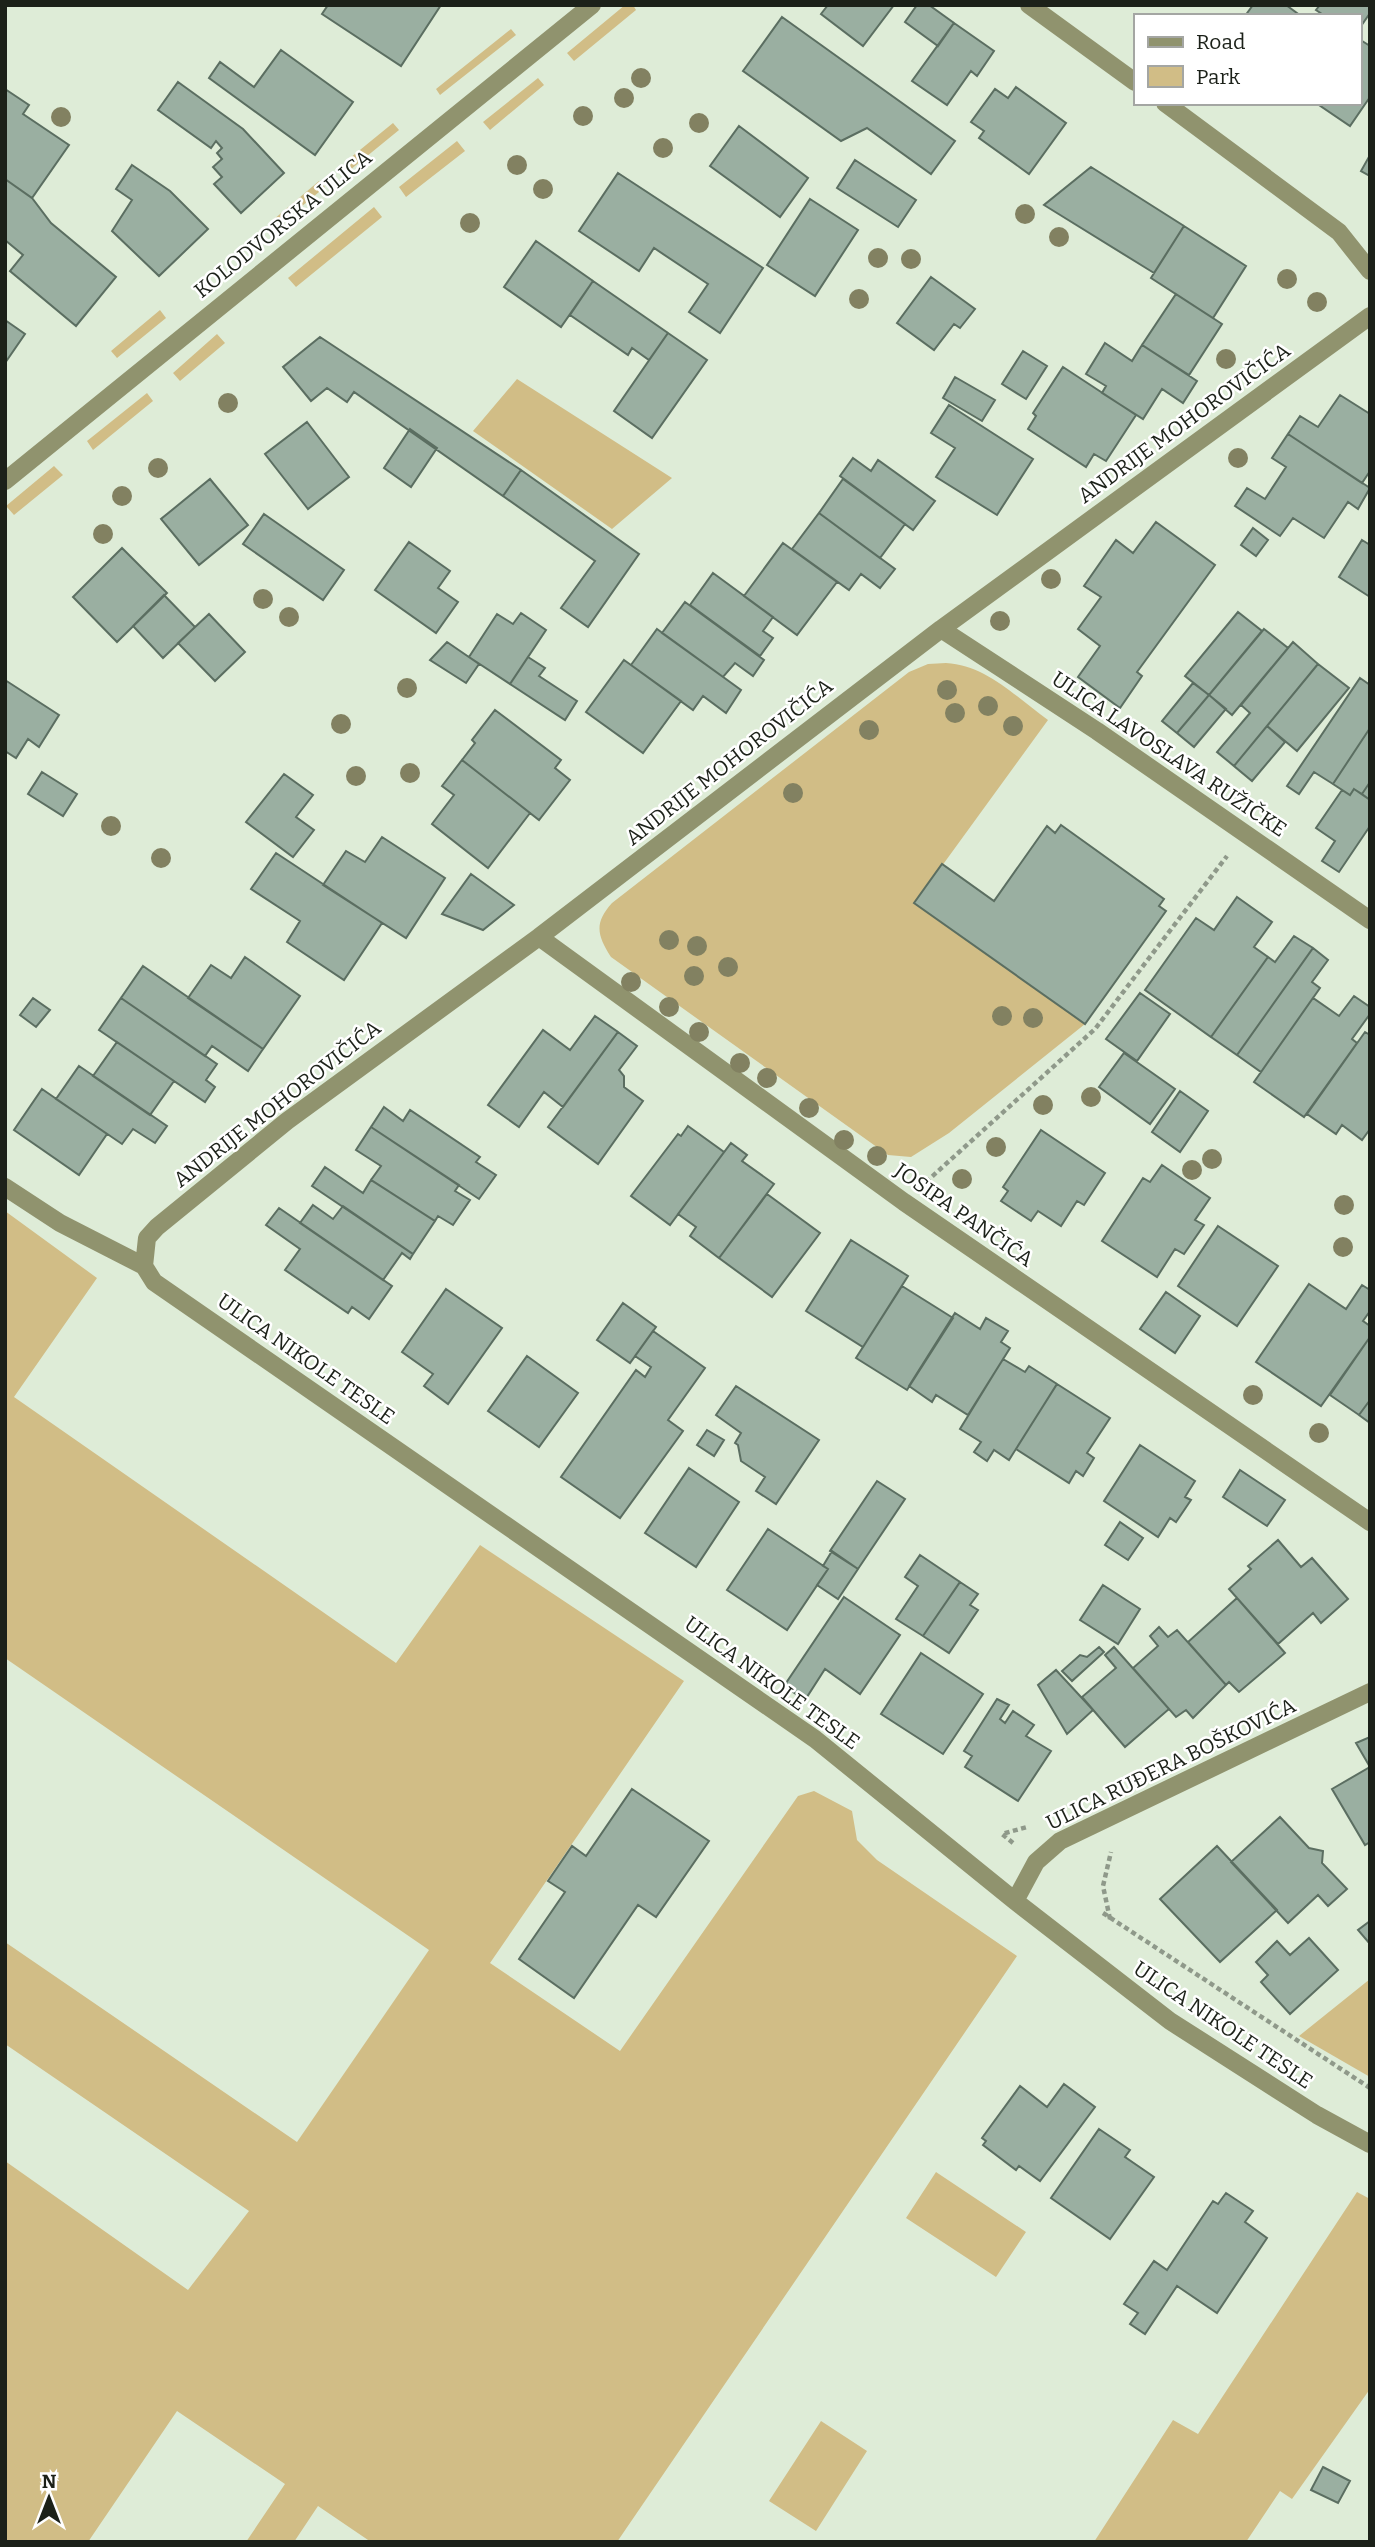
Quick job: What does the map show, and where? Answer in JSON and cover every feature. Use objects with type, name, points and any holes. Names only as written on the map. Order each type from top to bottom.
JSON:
[{"type":"street","name":"KOLODVORSKA ULICA","points":[[5,481],[592,5]]},
{"type":"street","points":[[1029,5],[1134,81]]},
{"type":"street","points":[[1167,105],[1339,232],[1370,271]]},
{"type":"street","name":"ANDRIJE MOHOROVIČIĆA","points":[[144,1266],[147,1238],[156,1227],[287,1121],[539,937],[941,629],[1370,316]]},
{"type":"street","name":"ULICA LAVOSLAVA RUŽIČKE","points":[[941,629],[1370,920]]},
{"type":"street","name":"JOSIPA PANČIĆA","points":[[539,937],[904,1202],[1370,1522]]},
{"type":"street","points":[[5,1187],[60,1223],[144,1266]]},
{"type":"street","name":"ULICA NIKOLE TESLE","points":[[144,1266],[154,1282],[815,1739],[1015,1901],[1170,2021],[1317,2115],[1370,2144]]},
{"type":"street","name":"ULICA RUĐERA BOŠKOVIĆA","points":[[1015,1901],[1037,1862],[1060,1842],[1370,1692]]},
{"type":"path","points":[[904,1202],[1095,1029],[1245,833]]},
{"type":"path","points":[[1102,1913],[1370,2088]]},
{"type":"green space","points":[[625,5],[633,5],[636,10],[574,61],[567,53]]},
{"type":"green space","points":[[511,29],[516,35],[440,95],[436,89]]},
{"type":"green space","points":[[538,78],[544,85],[490,130],[483,122]]},
{"type":"green space","points":[[393,123],[399,130],[350,170],[344,163]]},
{"type":"green space","points":[[457,141],[465,151],[406,197],[399,187]]},
{"type":"green space","points":[[319,181],[325,187],[278,226],[273,220]]},
{"type":"green space","points":[[374,207],[382,217],[296,287],[288,278]]},
{"type":"green space","points":[[160,310],[166,318],[117,358],[111,351]]},
{"type":"green space","points":[[217,334],[225,343],[180,381],[173,373]]},
{"type":"green space","points":[[517,379],[672,478],[612,529],[473,431]]},
{"type":"green space","points":[[147,393],[153,401],[93,450],[87,441]]},
{"type":"green space","points":[[54,466],[63,475],[14,515],[6,506]]},
{"type":"green space","points":[[928,664],[961,665],[987,676],[1048,720],[915,903],[1085,1024],[949,1133],[911,1157],[888,1155],[611,957],[600,936],[600,923],[612,903],[909,672]]},
{"type":"green space","points":[[5,1211],[97,1278],[14,1397],[396,1663],[480,1545],[684,1681],[490,1963],[620,2051],[798,1796],[814,1791],[852,1811],[857,1840],[877,1860],[1017,1956],[617,2542],[371,2542],[318,2506],[294,2542],[246,2542],[285,2484],[177,2411],[88,2542],[5,2542],[5,2161],[188,2290],[249,2211],[5,2044],[5,1942],[297,2142],[429,1950],[5,1658]]},
{"type":"green space","points":[[1370,1979],[1370,2077],[1299,2036]]},
{"type":"green space","points":[[936,2172],[1026,2232],[996,2277],[906,2218]]},
{"type":"green space","points":[[1357,2192],[1370,2199],[1370,2389],[1292,2499],[1280,2491],[1246,2542],[1094,2542],[1173,2420],[1198,2434]]},
{"type":"green space","points":[[821,2421],[867,2451],[816,2531],[769,2501]]},
{"type":"building","points":[[328,5],[441,5],[401,66],[322,14]]},
{"type":"building","points":[[828,5],[894,5],[863,46],[821,14]]},
{"type":"building","points":[[917,5],[929,5],[954,23],[938,46],[905,22]]},
{"type":"building","points":[[1253,5],[1286,5],[1298,14],[1246,14]]},
{"type":"building","points":[[1320,5],[1370,5],[1370,13],[1361,26],[1361,14],[1322,14],[1316,10]]},
{"type":"building","points":[[782,17],[955,141],[931,174],[867,128],[841,141],[743,71]]},
{"type":"building","points":[[954,23],[994,51],[977,76],[971,71],[947,105],[912,81]]},
{"type":"building","points":[[1361,40],[1370,46],[1370,97],[1350,126],[1319,105],[1361,105]]},
{"type":"building","points":[[281,50],[353,102],[315,155],[209,78],[220,62],[254,87]]},
{"type":"building","points":[[178,82],[243,129],[284,173],[241,213],[214,184],[222,177],[213,167],[222,159],[217,153],[222,148],[216,141],[211,148],[158,110]]},
{"type":"building","points":[[1016,87],[1066,123],[1029,174],[979,138],[984,131],[971,122],[995,89],[1008,98]]},
{"type":"building","points":[[5,89],[29,105],[23,114],[69,145],[32,198],[5,179]]},
{"type":"building","points":[[739,126],[808,178],[780,217],[710,166]]},
{"type":"building","points":[[1370,155],[1370,176],[1361,171]]},
{"type":"building","points":[[855,160],[916,200],[898,227],[837,188]]},
{"type":"building","points":[[132,165],[170,191],[208,229],[159,276],[112,231],[132,200],[116,189]]},
{"type":"building","points":[[1091,167],[1184,226],[1154,273],[1044,205]]},
{"type":"building","points":[[618,173],[763,268],[720,333],[689,312],[708,284],[654,248],[639,271],[579,231]]},
{"type":"building","points":[[5,179],[32,198],[51,223],[116,277],[76,326],[10,271],[23,255],[5,240]]},
{"type":"building","points":[[810,199],[858,230],[815,296],[767,265]]},
{"type":"building","points":[[1184,226],[1246,266],[1213,318],[1151,278]]},
{"type":"building","points":[[536,241],[593,281],[561,327],[504,287]]},
{"type":"building","points":[[931,277],[975,309],[960,328],[954,324],[934,350],[897,323]]},
{"type":"building","points":[[593,281],[668,333],[649,360],[632,348],[628,355],[570,315]]},
{"type":"building","points":[[1176,294],[1222,324],[1189,375],[1142,345]]},
{"type":"building","points":[[5,320],[25,334],[5,363]]},
{"type":"building","points":[[668,333],[707,360],[652,438],[614,411]]},
{"type":"building","points":[[320,337],[521,470],[503,496],[354,392],[347,402],[327,388],[311,401],[283,367]]},
{"type":"building","points":[[1105,343],[1132,361],[1142,345],[1197,381],[1183,403],[1162,389],[1143,419],[1102,393],[1106,386],[1086,374]]},
{"type":"building","points":[[1023,351],[1047,366],[1026,399],[1002,384]]},
{"type":"building","points":[[1063,367],[1136,415],[1106,461],[1094,454],[1086,467],[1028,429],[1036,416],[1033,413]]},
{"type":"building","points":[[955,377],[995,400],[982,421],[943,398]]},
{"type":"building","points":[[1340,395],[1370,414],[1370,471],[1362,483],[1288,434],[1300,416],[1318,427]]},
{"type":"building","points":[[949,405],[1033,459],[997,515],[936,477],[955,448],[931,433]]},
{"type":"building","points":[[307,422],[349,477],[308,509],[265,454]]},
{"type":"building","points":[[410,429],[437,448],[411,487],[384,468]]},
{"type":"building","points":[[1288,434],[1370,488],[1358,509],[1348,502],[1324,538],[1293,518],[1280,536],[1235,506],[1247,488],[1265,499],[1286,467],[1272,458]]},
{"type":"building","points":[[853,458],[871,471],[878,460],[935,501],[913,530],[840,476]]},
{"type":"building","points":[[521,470],[639,554],[588,627],[561,608],[595,561],[503,496]]},
{"type":"building","points":[[210,479],[248,525],[199,565],[161,519]]},
{"type":"building","points":[[843,479],[905,524],[880,558],[819,513]]},
{"type":"building","points":[[819,513],[895,569],[880,588],[861,574],[849,590],[792,549]]},
{"type":"building","points":[[264,514],[344,570],[323,600],[243,544]]},
{"type":"building","points":[[1156,522],[1215,565],[1137,672],[1142,676],[1120,708],[1078,677],[1100,646],[1078,629],[1101,597],[1084,586],[1116,540],[1133,553]]},
{"type":"building","points":[[1253,528],[1268,540],[1256,556],[1241,545]]},
{"type":"building","points":[[1362,540],[1370,545],[1370,597],[1339,577]]},
{"type":"building","points":[[409,542],[450,571],[438,588],[458,602],[436,633],[375,590]]},
{"type":"building","points":[[783,543],[837,582],[797,635],[744,596]]},
{"type":"building","points":[[122,548],[167,593],[117,642],[73,597]]},
{"type":"building","points":[[713,573],[773,617],[763,631],[773,638],[760,656],[690,605]]},
{"type":"building","points":[[164,595],[195,627],[163,658],[133,626]]},
{"type":"building","points":[[685,602],[764,660],[753,676],[735,663],[723,677],[662,633]]},
{"type":"building","points":[[1238,612],[1262,631],[1209,695],[1185,676]]},
{"type":"building","points":[[521,613],[546,630],[510,684],[469,657],[497,614],[513,624]]},
{"type":"building","points":[[209,614],[245,652],[215,681],[178,643]]},
{"type":"building","points":[[657,629],[741,690],[726,713],[703,696],[693,710],[631,665]]},
{"type":"building","points":[[1264,629],[1288,648],[1232,715],[1209,695]]},
{"type":"building","points":[[447,642],[479,664],[466,683],[430,660]]},
{"type":"building","points":[[1293,642],[1318,664],[1234,766],[1217,752],[1250,713],[1241,705]]},
{"type":"building","points":[[528,657],[545,668],[539,676],[577,701],[565,720],[510,684]]},
{"type":"building","points":[[624,660],[681,701],[643,753],[586,712]]},
{"type":"building","points":[[1318,664],[1349,688],[1297,751],[1267,726]]},
{"type":"building","points":[[1360,678],[1370,685],[1370,728],[1333,784],[1314,772],[1299,794],[1287,786]]},
{"type":"building","points":[[5,680],[59,715],[39,747],[28,739],[16,758],[5,751]]},
{"type":"building","points":[[1193,683],[1209,695],[1177,733],[1162,721]]},
{"type":"building","points":[[1209,695],[1226,709],[1194,747],[1177,733]]},
{"type":"building","points":[[495,710],[561,760],[555,768],[570,780],[539,820],[462,760],[475,743],[472,740]]},
{"type":"building","points":[[1267,726],[1285,742],[1252,781],[1234,766]]},
{"type":"building","points":[[1370,728],[1370,782],[1362,794],[1354,789],[1350,795],[1333,784]]},
{"type":"building","points":[[462,760],[530,813],[488,868],[432,824],[454,795],[442,786]]},
{"type":"building","points":[[42,772],[77,794],[63,816],[28,794]]},
{"type":"building","points":[[284,774],[313,795],[296,817],[314,830],[293,857],[246,822]]},
{"type":"building","points":[[1370,782],[1370,800],[1362,794]]},
{"type":"building","points":[[1354,789],[1370,800],[1370,826],[1339,872],[1322,861],[1335,841],[1316,828],[1342,790],[1350,795]]},
{"type":"building","points":[[1061,825],[1164,899],[1159,906],[1166,911],[1085,1024],[914,903],[942,864],[994,901],[1047,826],[1055,833]]},
{"type":"building","points":[[382,837],[445,878],[406,938],[323,885],[346,851],[365,862]]},
{"type":"building","points":[[276,853],[382,923],[344,980],[287,942],[300,921],[251,889]]},
{"type":"building","points":[[471,874],[514,905],[483,930],[442,914]]},
{"type":"building","points":[[1237,897],[1272,922],[1254,947],[1268,957],[1211,1037],[1145,990],[1196,918],[1214,930]]},
{"type":"building","points":[[1294,936],[1313,948],[1237,1055],[1211,1037],[1268,957],[1275,962]]},
{"type":"building","points":[[1313,948],[1328,960],[1312,982],[1320,988],[1261,1072],[1237,1055]]},
{"type":"building","points":[[245,957],[300,996],[263,1049],[188,998],[211,965],[231,978]]},
{"type":"building","points":[[143,966],[263,1049],[248,1071],[212,1046],[205,1056],[121,998]]},
{"type":"building","points":[[1140,993],[1170,1014],[1137,1061],[1106,1039]]},
{"type":"building","points":[[1354,996],[1370,1007],[1370,1014],[1352,1039],[1357,1043],[1304,1117],[1254,1082],[1313,998],[1339,1016]]},
{"type":"building","points":[[33,998],[50,1010],[36,1027],[20,1015]]},
{"type":"building","points":[[121,998],[217,1064],[206,1080],[215,1087],[205,1102],[99,1030]]},
{"type":"building","points":[[595,1016],[618,1032],[563,1107],[544,1092],[519,1127],[488,1105],[543,1030],[570,1050]]},
{"type":"building","points":[[618,1032],[637,1046],[619,1070],[624,1076],[624,1087],[643,1101],[598,1164],[548,1127]]},
{"type":"building","points":[[1365,1032],[1370,1035],[1370,1129],[1362,1140],[1342,1125],[1336,1134],[1307,1114]]},
{"type":"building","points":[[117,1042],[174,1081],[150,1115],[93,1076]]},
{"type":"building","points":[[1124,1053],[1175,1089],[1150,1124],[1099,1087]]},
{"type":"building","points":[[79,1066],[167,1126],[155,1143],[133,1129],[122,1144],[56,1099]]},
{"type":"building","points":[[42,1089],[107,1134],[79,1175],[14,1130]]},
{"type":"building","points":[[1180,1091],[1208,1111],[1180,1152],[1152,1132]]},
{"type":"building","points":[[384,1107],[403,1121],[410,1110],[480,1157],[476,1162],[496,1175],[479,1199],[371,1127]]},
{"type":"building","points":[[688,1126],[724,1152],[670,1225],[631,1196],[678,1134],[681,1136]]},
{"type":"building","points":[[371,1127],[459,1185],[455,1191],[470,1200],[453,1225],[438,1216],[435,1221],[371,1180],[381,1166],[356,1150]]},
{"type":"building","points":[[1041,1130],[1105,1173],[1084,1205],[1077,1201],[1061,1226],[1038,1211],[1031,1221],[1001,1201],[1008,1191],[1003,1187]]},
{"type":"building","points":[[731,1143],[747,1155],[742,1161],[774,1184],[719,1258],[690,1236],[696,1227],[678,1214]]},
{"type":"building","points":[[1162,1165],[1210,1198],[1195,1220],[1204,1225],[1184,1254],[1175,1249],[1157,1277],[1102,1241],[1143,1178],[1150,1182]]},
{"type":"building","points":[[325,1167],[363,1193],[371,1180],[435,1221],[413,1254],[312,1186]]},
{"type":"building","points":[[767,1194],[820,1233],[772,1297],[719,1258]]},
{"type":"building","points":[[313,1205],[333,1219],[343,1206],[413,1254],[410,1259],[402,1253],[383,1280],[300,1223]]},
{"type":"building","points":[[279,1208],[392,1286],[369,1319],[352,1307],[348,1313],[285,1270],[300,1249],[266,1225]]},
{"type":"building","points":[[1218,1226],[1278,1266],[1237,1326],[1178,1286]]},
{"type":"building","points":[[851,1240],[908,1276],[863,1347],[806,1311]]},
{"type":"building","points":[[1309,1284],[1346,1309],[1362,1285],[1370,1290],[1370,1311],[1363,1321],[1370,1326],[1370,1337],[1321,1406],[1256,1362]]},
{"type":"building","points":[[902,1286],[953,1318],[907,1390],[856,1358]]},
{"type":"building","points":[[446,1289],[502,1328],[448,1404],[424,1386],[433,1374],[402,1352]]},
{"type":"building","points":[[1166,1292],[1200,1316],[1175,1353],[1140,1329]]},
{"type":"building","points":[[623,1303],[656,1327],[630,1363],[597,1340]]},
{"type":"building","points":[[955,1313],[980,1329],[986,1318],[1008,1331],[1001,1342],[1010,1348],[968,1415],[936,1395],[932,1402],[909,1386]]},
{"type":"building","points":[[653,1331],[705,1368],[668,1420],[683,1431],[620,1518],[561,1477],[636,1370],[645,1377],[651,1367],[635,1356]]},
{"type":"building","points":[[1370,1337],[1370,1400],[1359,1415],[1330,1395]]},
{"type":"building","points":[[527,1356],[578,1393],[539,1447],[488,1411]]},
{"type":"building","points":[[1003,1359],[1025,1372],[1029,1366],[1057,1384],[1009,1460],[994,1450],[987,1461],[974,1452],[981,1442],[960,1429]]},
{"type":"building","points":[[1057,1384],[1110,1418],[1087,1453],[1094,1458],[1083,1476],[1076,1471],[1069,1483],[1016,1449]]},
{"type":"building","points":[[736,1386],[819,1440],[776,1504],[756,1491],[765,1477],[741,1461],[738,1445],[735,1443],[741,1433],[716,1415]]},
{"type":"building","points":[[1370,1400],[1370,1423],[1359,1415]]},
{"type":"building","points":[[707,1430],[724,1440],[714,1456],[697,1445]]},
{"type":"building","points":[[1140,1445],[1195,1481],[1185,1497],[1191,1500],[1176,1522],[1170,1518],[1158,1537],[1104,1501]]},
{"type":"building","points":[[689,1468],[739,1502],[696,1567],[645,1533]]},
{"type":"building","points":[[1240,1470],[1285,1500],[1267,1526],[1223,1497]]},
{"type":"building","points":[[877,1481],[905,1499],[858,1569],[830,1551]]},
{"type":"building","points":[[1120,1522],[1143,1538],[1128,1560],[1105,1545]]},
{"type":"building","points":[[768,1529],[828,1569],[787,1630],[727,1590]]},
{"type":"building","points":[[1278,1540],[1301,1567],[1312,1558],[1348,1599],[1321,1623],[1313,1613],[1278,1644],[1229,1589],[1251,1569],[1248,1566]]},
{"type":"building","points":[[832,1551],[858,1569],[838,1599],[817,1585],[828,1569],[823,1566]]},
{"type":"building","points":[[920,1555],[960,1582],[923,1636],[896,1619],[918,1586],[905,1577]]},
{"type":"building","points":[[960,1582],[978,1594],[970,1605],[978,1610],[949,1653],[923,1636]]},
{"type":"building","points":[[1103,1585],[1140,1609],[1118,1644],[1080,1620]]},
{"type":"building","points":[[844,1597],[900,1635],[860,1694],[825,1669],[805,1700],[784,1686]]},
{"type":"building","points":[[1237,1598],[1285,1653],[1239,1692],[1229,1682],[1226,1685],[1188,1642]]},
{"type":"building","points":[[1159,1627],[1168,1637],[1177,1630],[1226,1685],[1193,1718],[1186,1710],[1176,1717],[1133,1668],[1158,1646],[1150,1636]]},
{"type":"building","points":[[1099,1647],[1104,1652],[1072,1681],[1062,1671],[1080,1655],[1087,1657]]},
{"type":"building","points":[[1114,1647],[1169,1709],[1125,1747],[1082,1697],[1116,1668],[1105,1655]]},
{"type":"building","points":[[921,1653],[983,1694],[943,1754],[881,1714]]},
{"type":"building","points":[[1056,1670],[1093,1710],[1067,1734],[1038,1685]]},
{"type":"building","points":[[997,1699],[1009,1705],[1000,1719],[1005,1723],[1013,1711],[1034,1725],[1026,1736],[1051,1751],[1018,1801],[965,1767],[972,1756],[964,1751]]},
{"type":"building","points":[[1370,1737],[1370,1767],[1356,1743]]},
{"type":"building","points":[[1370,1767],[1370,1842],[1365,1845],[1332,1789]]},
{"type":"building","points":[[632,1789],[709,1841],[656,1917],[638,1905],[574,1998],[519,1959],[565,1892],[548,1881],[572,1846],[586,1856]]},
{"type":"building","points":[[1280,1817],[1309,1848],[1323,1851],[1322,1863],[1347,1889],[1328,1906],[1318,1895],[1288,1923],[1231,1862]]},
{"type":"building","points":[[1217,1846],[1277,1910],[1220,1962],[1160,1899]]},
{"type":"building","points":[[1370,1921],[1370,1944],[1358,1930]]},
{"type":"building","points":[[1309,1938],[1338,1970],[1290,2014],[1261,1982],[1268,1975],[1256,1962],[1277,1941],[1290,1955]]},
{"type":"building","points":[[1064,2084],[1095,2107],[1040,2181],[1019,2166],[1016,2170],[983,2145],[986,2141],[982,2138],[1020,2086],[1047,2107]]},
{"type":"building","points":[[1099,2129],[1130,2150],[1125,2157],[1154,2177],[1110,2239],[1051,2198]]},
{"type":"building","points":[[1226,2193],[1253,2211],[1245,2222],[1267,2238],[1217,2313],[1177,2286],[1145,2334],[1130,2324],[1138,2313],[1124,2304],[1154,2261],[1167,2270],[1213,2201],[1218,2204]]},
{"type":"building","points":[[1323,2467],[1350,2481],[1338,2503],[1311,2490]]}]
